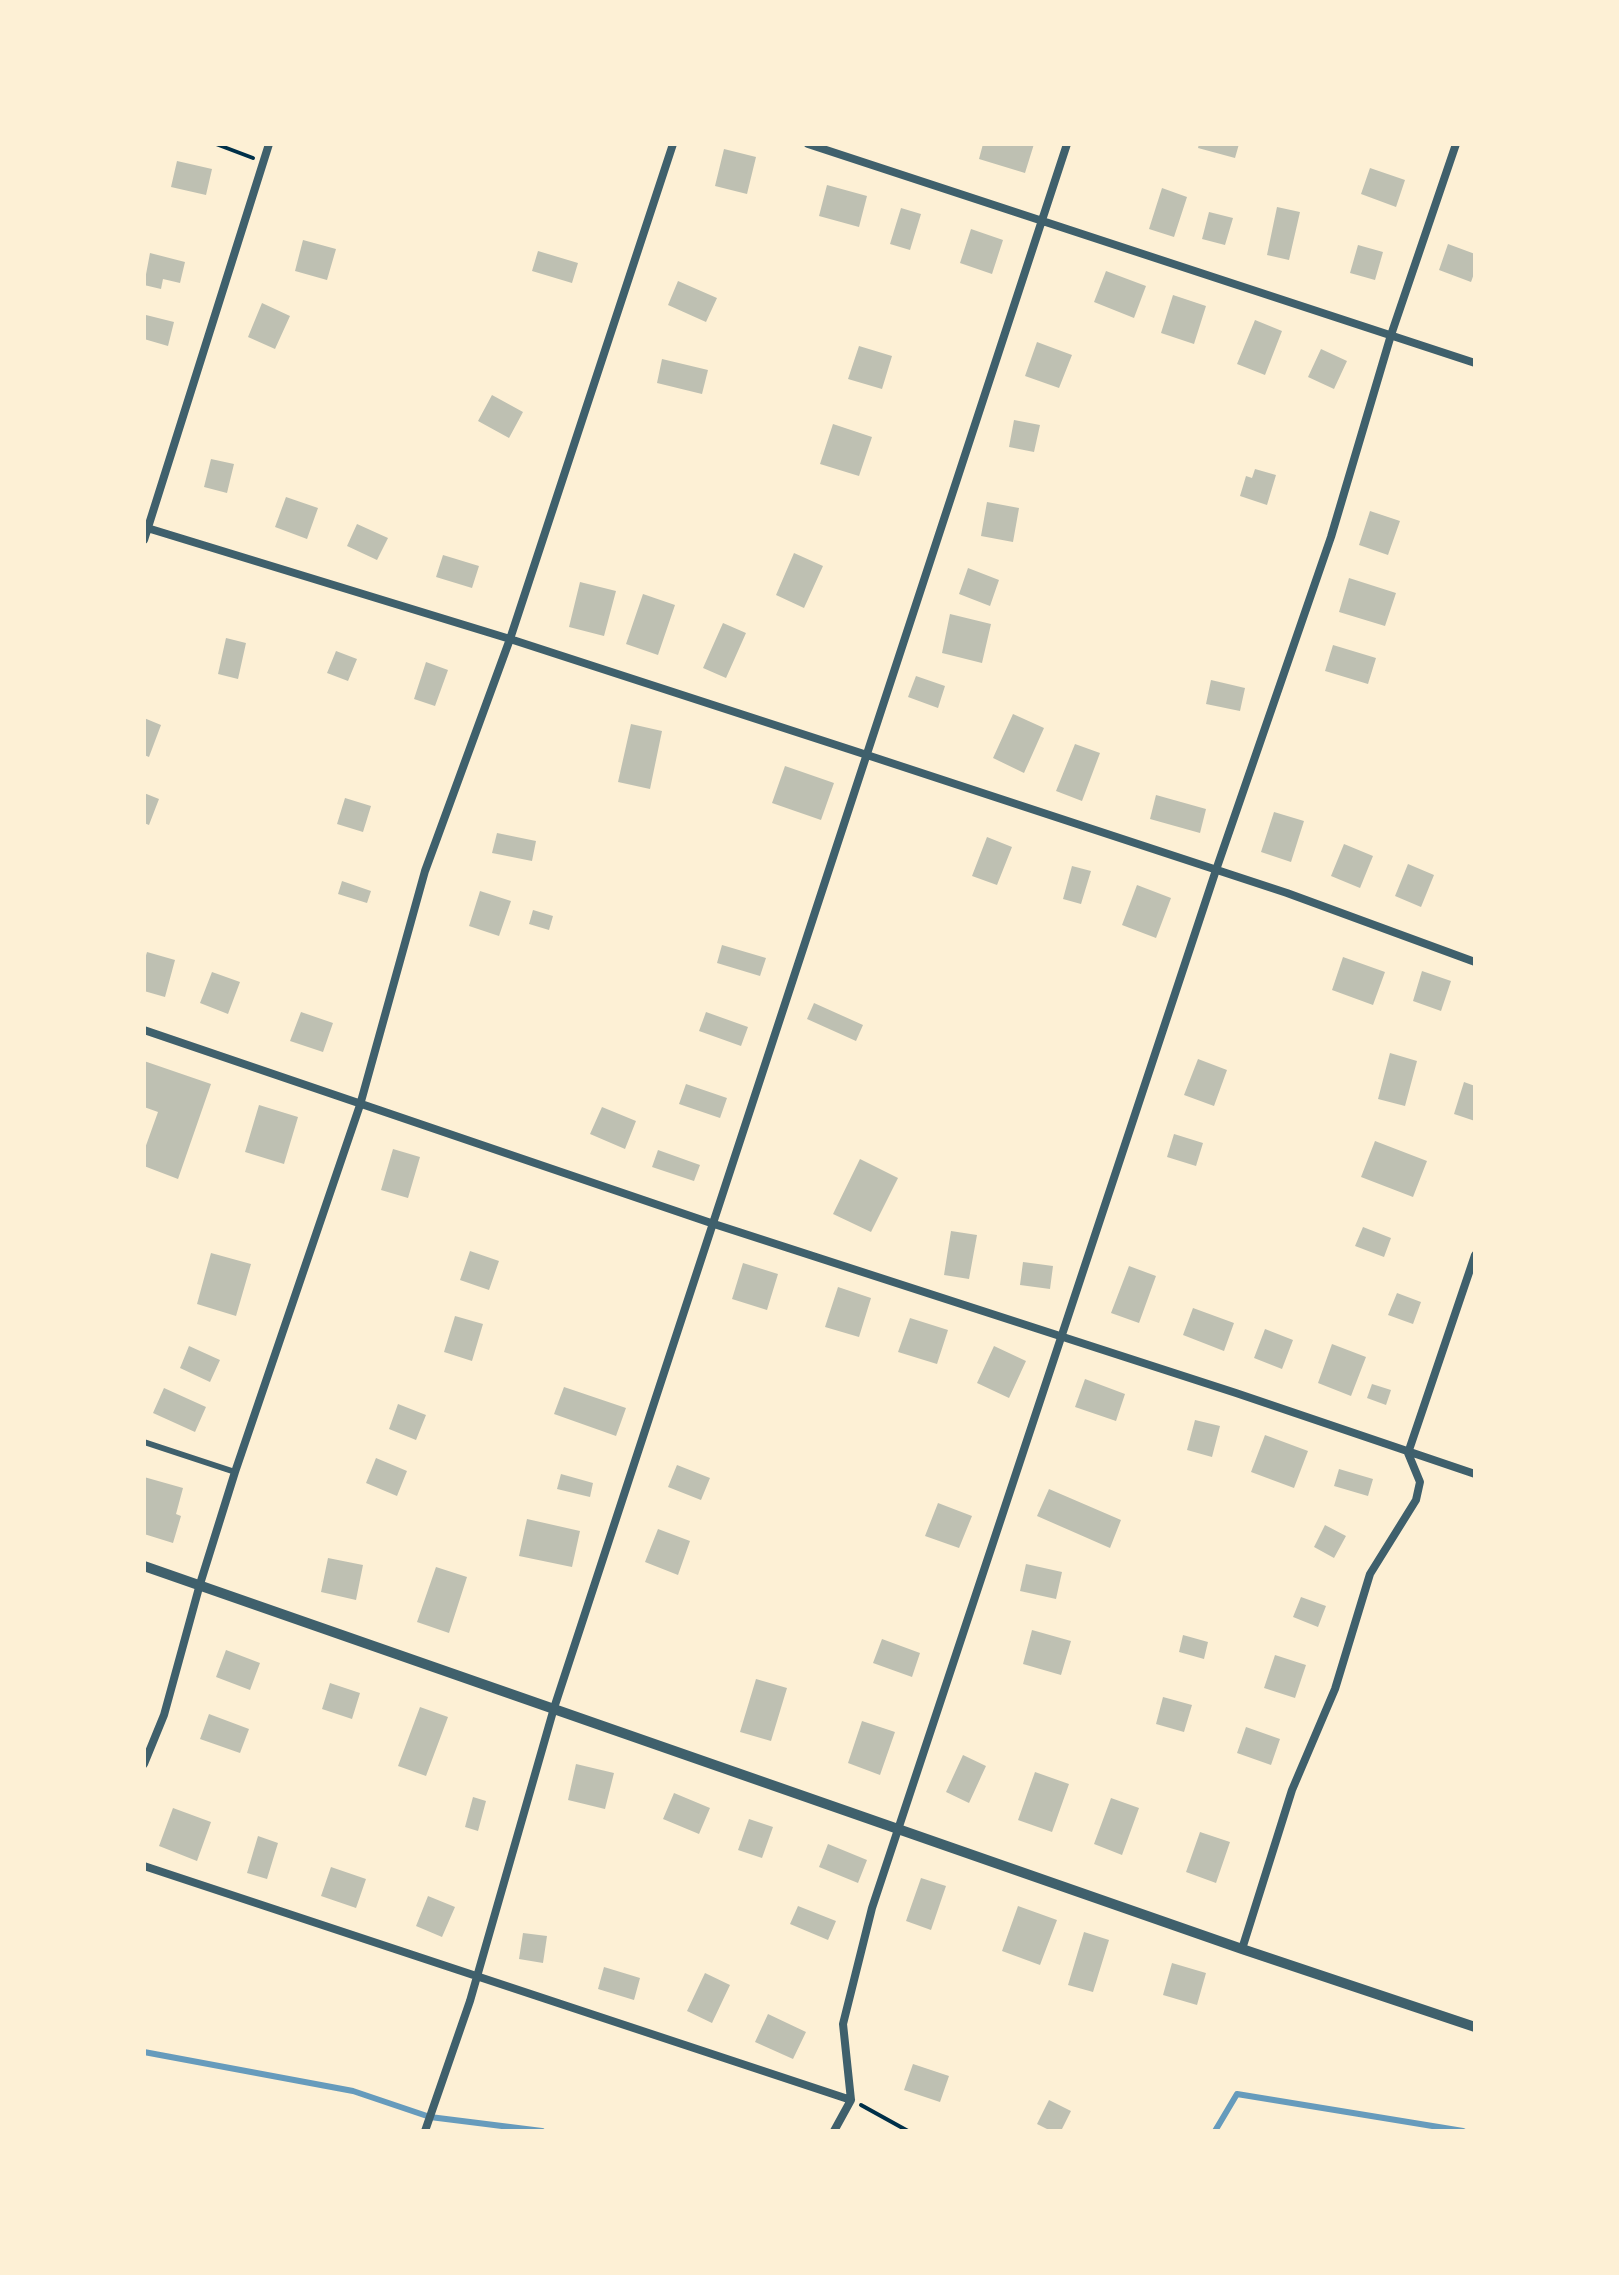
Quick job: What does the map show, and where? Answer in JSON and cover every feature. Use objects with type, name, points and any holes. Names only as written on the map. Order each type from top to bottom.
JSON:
[{"type":"street","points":[[144,540],[269,144]]},
{"type":"street","points":[[144,1764],[164,1715],[235,1472],[360,1105],[425,871],[510,639],[673,144]]},
{"type":"street","points":[[808,144],[1475,363]]},
{"type":"street","points":[[425,2131],[477,1976],[554,1708],[1067,144]]},
{"type":"street","points":[[834,2131],[851,2100],[843,2024],[872,1908],[897,1828],[1216,870],[1331,537],[1391,335],[1456,144]]},
{"type":"street","points":[[146,528],[510,639],[867,755],[1287,893],[1475,962]]},
{"type":"street","points":[[144,1030],[711,1223],[1475,1474]]},
{"type":"street","points":[[1242,1949],[1292,1790],[1335,1689],[1370,1574],[1416,1500],[1420,1482],[1408,1453],[1475,1255]]},
{"type":"street","points":[[144,1442],[235,1472]]},
{"type":"street","points":[[144,1566],[1242,1949],[1475,2027]]},
{"type":"street","points":[[144,1866],[851,2100]]},
{"type":"path","points":[[216,144],[263,161]]},
{"type":"path","points":[[851,2100],[908,2131]]},
{"type":"building","points":[[983,144],[1034,144],[1025,173],[979,159]]},
{"type":"building","points":[[1199,144],[1239,144],[1235,158],[1198,148]]},
{"type":"building","points":[[724,149],[756,157],[747,194],[715,186]]},
{"type":"building","points":[[177,161],[212,169],[206,195],[171,187]]},
{"type":"building","points":[[1370,168],[1405,180],[1396,207],[1361,194]]},
{"type":"building","points":[[827,185],[867,196],[859,227],[819,216]]},
{"type":"building","points":[[1162,188],[1187,197],[1174,237],[1149,229]]},
{"type":"building","points":[[1277,207],[1300,212],[1289,260],[1267,255]]},
{"type":"building","points":[[901,208],[921,214],[910,250],[890,244]]},
{"type":"building","points":[[1209,212],[1233,218],[1225,245],[1202,239]]},
{"type":"building","points":[[971,229],[1003,240],[992,274],[960,263]]},
{"type":"building","points":[[303,240],[336,249],[327,280],[295,271]]},
{"type":"building","points":[[1448,244],[1475,254],[1475,271],[1471,282],[1439,270]]},
{"type":"building","points":[[1358,245],[1383,252],[1375,280],[1350,273]]},
{"type":"building","points":[[538,251],[578,263],[572,283],[532,271]]},
{"type":"building","points":[[150,253],[185,262],[180,283],[163,279],[161,289],[144,285]]},
{"type":"building","points":[[1106,271],[1146,286],[1134,318],[1094,302]]},
{"type":"building","points":[[678,281],[717,298],[706,322],[668,305]]},
{"type":"building","points":[[1173,295],[1206,306],[1194,344],[1161,333]]},
{"type":"building","points":[[262,303],[290,316],[275,349],[248,337]]},
{"type":"building","points":[[146,315],[174,322],[168,346],[144,339]]},
{"type":"building","points":[[1255,320],[1282,331],[1265,375],[1237,364]]},
{"type":"building","points":[[1037,342],[1072,355],[1059,388],[1025,376]]},
{"type":"building","points":[[859,346],[892,356],[882,389],[848,379]]},
{"type":"building","points":[[1321,349],[1347,361],[1334,389],[1308,377]]},
{"type":"building","points":[[662,359],[708,370],[702,394],[657,383]]},
{"type":"building","points":[[492,395],[523,412],[509,438],[478,421]]},
{"type":"building","points":[[1014,420],[1040,425],[1034,452],[1009,447]]},
{"type":"building","points":[[833,424],[872,437],[859,476],[820,464]]},
{"type":"building","points":[[211,459],[234,464],[227,493],[204,487]]},
{"type":"building","points":[[1255,469],[1276,475],[1267,505],[1240,496],[1246,476],[1252,478]]},
{"type":"building","points":[[286,497],[318,508],[307,539],[275,527]]},
{"type":"building","points":[[987,502],[1019,508],[1013,542],[981,536]]},
{"type":"building","points":[[1370,511],[1400,521],[1388,555],[1359,545]]},
{"type":"building","points":[[357,524],[388,538],[377,560],[347,546]]},
{"type":"building","points":[[794,553],[823,566],[804,608],[776,595]]},
{"type":"building","points":[[443,555],[479,566],[472,588],[436,577]]},
{"type":"building","points":[[968,568],[999,580],[990,606],[959,594]]},
{"type":"building","points":[[1349,578],[1396,593],[1385,626],[1339,612]]},
{"type":"building","points":[[580,582],[616,591],[604,636],[569,627]]},
{"type":"building","points":[[643,594],[675,605],[658,655],[626,644]]},
{"type":"building","points":[[950,614],[991,624],[982,663],[942,653]]},
{"type":"building","points":[[723,623],[746,633],[726,678],[703,668]]},
{"type":"building","points":[[226,638],[246,643],[238,679],[218,674]]},
{"type":"building","points":[[1333,645],[1376,658],[1368,684],[1325,671]]},
{"type":"building","points":[[336,651],[357,659],[348,681],[327,673]]},
{"type":"building","points":[[426,662],[448,670],[435,706],[414,699]]},
{"type":"building","points":[[916,676],[945,686],[938,708],[908,697]]},
{"type":"building","points":[[1211,680],[1245,688],[1240,711],[1206,704]]},
{"type":"building","points":[[1013,714],[1044,728],[1024,773],[993,758]]},
{"type":"building","points":[[144,718],[161,725],[149,757],[144,755]]},
{"type":"building","points":[[631,724],[662,731],[650,789],[618,782]]},
{"type":"building","points":[[1075,744],[1100,753],[1082,801],[1056,791]]},
{"type":"building","points":[[785,766],[834,783],[821,820],[772,803]]},
{"type":"building","points":[[144,793],[159,799],[149,825],[144,823]]},
{"type":"building","points":[[1156,795],[1206,809],[1200,833],[1150,819]]},
{"type":"building","points":[[345,798],[371,806],[363,832],[337,824]]},
{"type":"building","points":[[1274,812],[1304,821],[1291,862],[1261,852]]},
{"type":"building","points":[[497,833],[536,841],[532,861],[492,853]]},
{"type":"building","points":[[987,837],[1012,847],[997,885],[972,876]]},
{"type":"building","points":[[1344,844],[1373,856],[1360,888],[1331,876]]},
{"type":"building","points":[[1408,864],[1434,875],[1421,907],[1395,896]]},
{"type":"building","points":[[1072,866],[1091,871],[1081,904],[1063,899]]},
{"type":"building","points":[[342,881],[371,891],[367,903],[338,894]]},
{"type":"building","points":[[1137,885],[1171,898],[1156,938],[1122,925]]},
{"type":"building","points":[[480,891],[511,901],[499,936],[469,926]]},
{"type":"building","points":[[533,910],[553,916],[549,930],[529,924]]},
{"type":"building","points":[[722,945],[766,958],[760,976],[717,963]]},
{"type":"building","points":[[147,952],[175,960],[165,997],[144,991]]},
{"type":"building","points":[[1343,957],[1385,972],[1373,1005],[1332,990]]},
{"type":"building","points":[[1422,971],[1451,981],[1441,1011],[1413,1001]]},
{"type":"building","points":[[212,972],[240,982],[228,1014],[200,1003]]},
{"type":"building","points":[[814,1003],[863,1025],[856,1041],[807,1019]]},
{"type":"building","points":[[301,1012],[333,1023],[323,1052],[290,1041]]},
{"type":"building","points":[[706,1012],[748,1027],[741,1046],[699,1031]]},
{"type":"building","points":[[1390,1053],[1417,1061],[1405,1106],[1378,1099]]},
{"type":"building","points":[[1198,1059],[1227,1070],[1214,1106],[1184,1095]]},
{"type":"building","points":[[144,1061],[211,1084],[178,1179],[144,1166],[144,1151],[158,1112],[144,1107]]},
{"type":"building","points":[[1464,1082],[1475,1086],[1475,1121],[1454,1114]]},
{"type":"building","points":[[686,1084],[727,1098],[720,1118],[679,1104]]},
{"type":"building","points":[[259,1105],[298,1117],[284,1164],[245,1152]]},
{"type":"building","points":[[602,1107],[636,1121],[625,1149],[590,1134]]},
{"type":"building","points":[[1174,1134],[1203,1143],[1196,1166],[1167,1157]]},
{"type":"building","points":[[1375,1141],[1427,1161],[1413,1197],[1361,1177]]},
{"type":"building","points":[[393,1149],[420,1157],[408,1198],[381,1190]]},
{"type":"building","points":[[658,1150],[700,1165],[694,1181],[652,1167]]},
{"type":"building","points":[[860,1159],[898,1178],[871,1232],[833,1214]]},
{"type":"building","points":[[1363,1227],[1391,1238],[1384,1257],[1355,1246]]},
{"type":"building","points":[[951,1231],[977,1235],[969,1279],[944,1275]]},
{"type":"building","points":[[470,1251],[499,1261],[489,1290],[460,1280]]},
{"type":"building","points":[[211,1253],[251,1264],[236,1316],[197,1304]]},
{"type":"building","points":[[1023,1262],[1053,1266],[1050,1289],[1020,1285]]},
{"type":"building","points":[[743,1263],[778,1274],[767,1310],[732,1299]]},
{"type":"building","points":[[1129,1266],[1156,1276],[1139,1323],[1111,1313]]},
{"type":"building","points":[[838,1287],[871,1298],[859,1337],[825,1327]]},
{"type":"building","points":[[1397,1293],[1421,1302],[1413,1324],[1388,1315]]},
{"type":"building","points":[[1193,1308],[1234,1323],[1224,1351],[1183,1335]]},
{"type":"building","points":[[455,1316],[483,1324],[472,1361],[444,1352]]},
{"type":"building","points":[[910,1318],[948,1330],[937,1364],[898,1352]]},
{"type":"building","points":[[1265,1329],[1293,1340],[1282,1369],[1254,1358]]},
{"type":"building","points":[[1332,1344],[1366,1357],[1351,1396],[1318,1383]]},
{"type":"building","points":[[189,1346],[220,1360],[210,1382],[180,1368]]},
{"type":"building","points":[[994,1346],[1026,1361],[1009,1398],[977,1383]]},
{"type":"building","points":[[1085,1379],[1125,1394],[1116,1421],[1075,1407]]},
{"type":"building","points":[[1372,1384],[1391,1390],[1386,1405],[1367,1398]]},
{"type":"building","points":[[564,1387],[626,1408],[616,1436],[554,1414]]},
{"type":"building","points":[[164,1388],[206,1407],[195,1432],[153,1413]]},
{"type":"building","points":[[398,1404],[426,1415],[416,1440],[389,1429]]},
{"type":"building","points":[[1195,1420],[1220,1426],[1212,1457],[1187,1450]]},
{"type":"building","points":[[1265,1435],[1308,1451],[1294,1488],[1251,1472]]},
{"type":"building","points":[[376,1458],[407,1471],[397,1496],[366,1483]]},
{"type":"building","points":[[677,1465],[710,1478],[701,1500],[668,1487]]},
{"type":"building","points":[[1339,1469],[1373,1479],[1368,1496],[1334,1486]]},
{"type":"building","points":[[561,1474],[593,1483],[590,1497],[557,1489]]},
{"type":"building","points":[[144,1477],[183,1488],[176,1514],[181,1516],[173,1543],[144,1534]]},
{"type":"building","points":[[1049,1489],[1121,1520],[1110,1548],[1037,1516]]},
{"type":"building","points":[[938,1503],[972,1516],[959,1548],[925,1536]]},
{"type":"building","points":[[527,1519],[580,1531],[572,1567],[519,1556]]},
{"type":"building","points":[[1325,1525],[1346,1536],[1334,1558],[1314,1547]]},
{"type":"building","points":[[658,1529],[690,1541],[678,1575],[645,1562]]},
{"type":"building","points":[[328,1558],[363,1565],[356,1600],[321,1592]]},
{"type":"building","points":[[1026,1564],[1062,1572],[1056,1599],[1020,1591]]},
{"type":"building","points":[[436,1567],[467,1577],[449,1633],[417,1622]]},
{"type":"building","points":[[1301,1597],[1326,1606],[1318,1627],[1293,1617]]},
{"type":"building","points":[[1032,1630],[1071,1641],[1061,1675],[1023,1664]]},
{"type":"building","points":[[1183,1635],[1208,1642],[1204,1659],[1179,1652]]},
{"type":"building","points":[[882,1639],[920,1653],[912,1677],[873,1663]]},
{"type":"building","points":[[226,1650],[260,1663],[250,1690],[216,1677]]},
{"type":"building","points":[[1275,1655],[1306,1665],[1295,1698],[1264,1688]]},
{"type":"building","points":[[756,1679],[787,1688],[771,1741],[740,1732]]},
{"type":"building","points":[[330,1683],[360,1693],[352,1719],[322,1709]]},
{"type":"building","points":[[1163,1697],[1192,1705],[1184,1732],[1156,1724]]},
{"type":"building","points":[[420,1707],[448,1717],[426,1776],[398,1766]]},
{"type":"building","points":[[209,1714],[249,1729],[240,1753],[200,1739]]},
{"type":"building","points":[[862,1721],[895,1732],[880,1775],[848,1763]]},
{"type":"building","points":[[1246,1727],[1280,1739],[1271,1765],[1237,1753]]},
{"type":"building","points":[[963,1755],[986,1766],[969,1803],[946,1792]]},
{"type":"building","points":[[576,1764],[614,1773],[605,1809],[568,1800]]},
{"type":"building","points":[[1035,1772],[1069,1784],[1052,1832],[1018,1820]]},
{"type":"building","points":[[674,1793],[710,1808],[699,1834],[663,1819]]},
{"type":"building","points":[[473,1797],[486,1801],[478,1831],[465,1827]]},
{"type":"building","points":[[1111,1798],[1139,1808],[1122,1855],[1094,1844]]},
{"type":"building","points":[[173,1808],[211,1822],[197,1861],[159,1846]]},
{"type":"building","points":[[749,1819],[773,1827],[762,1858],[738,1850]]},
{"type":"building","points":[[1200,1832],[1230,1842],[1216,1883],[1186,1872]]},
{"type":"building","points":[[258,1836],[278,1843],[267,1879],[247,1873]]},
{"type":"building","points":[[828,1844],[867,1860],[858,1883],[819,1867]]},
{"type":"building","points":[[331,1867],[366,1879],[356,1908],[321,1896]]},
{"type":"building","points":[[921,1878],[946,1886],[931,1930],[906,1921]]},
{"type":"building","points":[[428,1896],[455,1907],[442,1937],[416,1926]]},
{"type":"building","points":[[798,1906],[836,1921],[828,1940],[790,1924]]},
{"type":"building","points":[[1018,1906],[1057,1920],[1040,1965],[1002,1951]]},
{"type":"building","points":[[1084,1932],[1109,1940],[1093,1992],[1068,1985]]},
{"type":"building","points":[[523,1933],[547,1936],[543,1963],[519,1959]]},
{"type":"building","points":[[1172,1963],[1206,1973],[1197,2005],[1163,1995]]},
{"type":"building","points":[[604,1967],[640,1978],[634,2000],[598,1989]]},
{"type":"building","points":[[705,1973],[730,1985],[712,2023],[687,2011]]},
{"type":"building","points":[[768,2014],[806,2032],[793,2059],[755,2042]]},
{"type":"building","points":[[913,2064],[949,2076],[940,2102],[904,2090]]},
{"type":"building","points":[[1049,2100],[1071,2111],[1061,2131],[1051,2131],[1037,2124]]},
{"type":"waterway","points":[[144,2052],[353,2091],[430,2117],[542,2131]]},
{"type":"waterway","points":[[1215,2131],[1237,2094],[1463,2131]]}]
